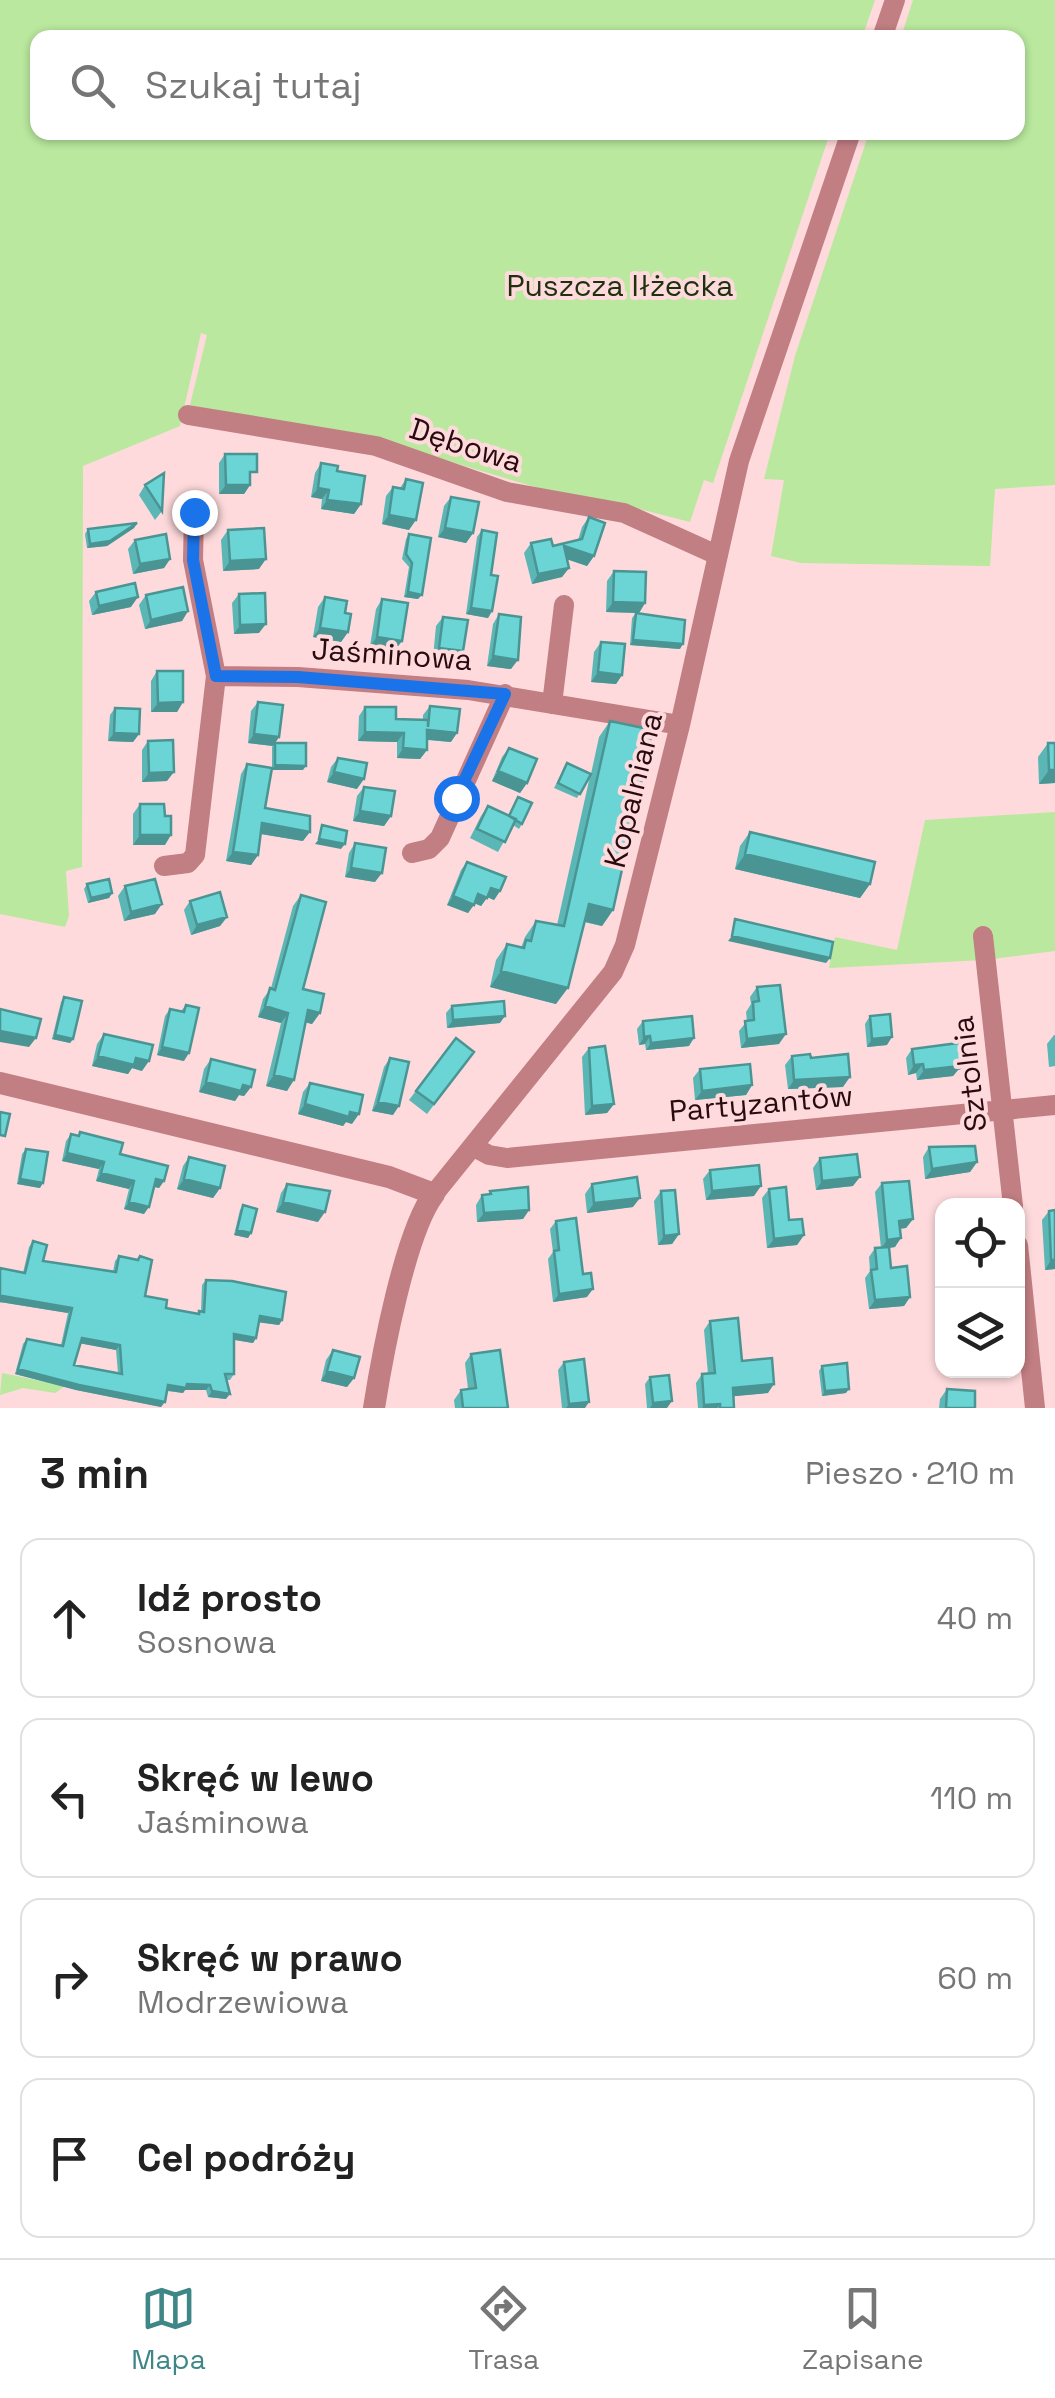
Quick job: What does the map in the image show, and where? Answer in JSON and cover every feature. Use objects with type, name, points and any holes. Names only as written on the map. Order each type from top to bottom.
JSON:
[{"type":"street","points":[[885,30],[895,0]]},
{"type":"street","name":"Kopalniana","points":[[374,1408],[420,1217],[434,1194],[616,966],[632,926],[739,461],[847,140]]},
{"type":"street","name":"Dębowa","points":[[188,414],[376,446],[507,492],[624,513],[718,554]]},
{"type":"street","points":[[164,866],[188,862],[195,854],[216,676],[193,560],[194,512]]},
{"type":"street","points":[[552,704],[564,604]]},
{"type":"street","name":"Jaśminowa","points":[[216,676],[298,677],[505,694],[680,725]]},
{"type":"street","points":[[412,853],[429,849],[440,838],[505,694]]},
{"type":"street","name":"Sztolnia","points":[[982,936],[1012,1198]]},
{"type":"street","points":[[0,1084],[389,1177],[434,1194]]},
{"type":"street","name":"Partyzantów","points":[[474,1146],[489,1155],[508,1158],[1055,1105]]},
{"type":"street","points":[[1023,1288],[1035,1408]]},
{"type":"green space","points":[[0,0],[875,0],[865,30],[30,30],[30,140],[828,140],[713,483],[704,480],[690,522],[555,493],[425,454],[190,405],[207,335],[201,333],[180,426],[83,466],[82,867],[66,871],[69,916],[65,927],[0,914]]},
{"type":"green space","name":"Puszcza Iłżecka","points":[[913,0],[1055,0],[1055,485],[995,489],[990,566],[801,563],[771,556],[784,480],[764,479],[795,356],[867,140],[1025,140],[1025,30],[903,30]]},
{"type":"green space","points":[[1055,812],[1055,951],[984,960],[829,968],[835,937],[897,950],[925,820]]},
{"type":"green space","points":[[2,1373],[65,1386],[55,1393],[23,1388],[0,1395]]},
{"type":"building","points":[[225,454],[257,454],[257,472],[250,472],[250,485],[226,485]]},
{"type":"building","points":[[321,463],[338,466],[337,471],[365,476],[361,504],[327,500],[329,490],[318,488]]},
{"type":"building","points":[[164,473],[162,511],[145,485]]},
{"type":"building","points":[[406,479],[423,483],[416,520],[389,515],[393,487],[404,489]]},
{"type":"building","points":[[451,497],[479,502],[473,533],[445,528]]},
{"type":"building","points":[[589,517],[605,523],[594,556],[564,546],[569,568],[538,574],[531,543],[551,539],[553,546],[582,539]]},
{"type":"building","points":[[137,523],[110,541],[90,544],[88,529]]},
{"type":"building","points":[[264,528],[266,559],[230,561],[228,530]]},
{"type":"building","points":[[482,530],[497,533],[491,575],[498,576],[492,611],[471,608]]},
{"type":"building","points":[[166,534],[170,559],[140,564],[135,540]]},
{"type":"building","points":[[409,534],[431,538],[422,595],[408,592],[412,563],[406,554]]},
{"type":"building","points":[[614,571],[646,572],[645,603],[613,602]]},
{"type":"building","points":[[135,583],[138,597],[99,606],[96,592]]},
{"type":"building","points":[[183,587],[188,611],[151,620],[146,595]]},
{"type":"building","points":[[265,593],[266,624],[240,625],[239,594]]},
{"type":"building","points":[[325,597],[347,601],[345,613],[351,614],[348,632],[320,628]]},
{"type":"building","points":[[382,599],[408,603],[402,641],[377,637]]},
{"type":"building","points":[[636,613],[685,620],[683,644],[633,640]]},
{"type":"building","points":[[499,614],[521,617],[518,660],[493,656]]},
{"type":"building","points":[[443,617],[468,620],[463,651],[439,648]]},
{"type":"building","points":[[601,642],[625,644],[622,675],[598,672]]},
{"type":"building","points":[[157,671],[183,671],[183,702],[158,703]]},
{"type":"building","points":[[258,702],[283,705],[279,737],[254,734]]},
{"type":"building","points":[[430,706],[460,709],[457,733],[427,730],[427,750],[403,748],[404,733],[365,732],[365,707],[396,707],[396,719],[428,720],[428,727]]},
{"type":"building","points":[[115,708],[140,709],[139,734],[114,733]]},
{"type":"building","points":[[610,721],[653,730],[613,910],[589,904],[568,988],[501,971],[507,944],[524,948],[526,940],[531,941],[536,921],[564,926]]},
{"type":"building","points":[[173,740],[174,772],[149,773],[148,741]]},
{"type":"building","points":[[275,743],[306,743],[306,766],[275,765]]},
{"type":"building","points":[[1048,743],[1055,743],[1055,770],[1049,770]]},
{"type":"building","points":[[509,748],[537,759],[527,783],[498,771]]},
{"type":"building","points":[[338,758],[367,763],[364,779],[334,772]]},
{"type":"building","points":[[567,763],[591,774],[580,794],[558,783]]},
{"type":"building","points":[[247,764],[272,768],[265,808],[310,816],[310,832],[262,823],[258,855],[233,852]]},
{"type":"building","points":[[364,787],[395,791],[391,816],[360,811]]},
{"type":"building","points":[[518,797],[532,803],[522,824],[509,816]]},
{"type":"building","points":[[140,804],[164,804],[165,816],[171,816],[171,835],[140,835]]},
{"type":"building","points":[[488,806],[516,819],[505,842],[477,829]]},
{"type":"building","points":[[322,825],[347,831],[345,844],[319,839]]},
{"type":"building","points":[[750,832],[875,862],[870,884],[745,854]]},
{"type":"building","points":[[355,843],[386,848],[382,873],[351,868]]},
{"type":"building","points":[[467,862],[506,877],[500,891],[491,888],[487,898],[478,894],[474,905],[453,896]]},
{"type":"building","points":[[109,879],[112,893],[91,898],[87,884]]},
{"type":"building","points":[[155,879],[162,904],[131,912],[125,886]]},
{"type":"building","points":[[220,892],[227,917],[197,925],[190,901]]},
{"type":"building","points":[[301,895],[326,902],[303,989],[324,994],[320,1013],[308,1010],[294,1080],[274,1075],[288,1013],[265,1006],[270,988],[275,990]]},
{"type":"building","points":[[735,919],[833,942],[830,958],[732,936]]},
{"type":"building","points":[[780,985],[786,1034],[747,1039],[745,1021],[754,1020],[753,1002],[759,1001],[757,987]]},
{"type":"building","points":[[64,997],[82,1001],[73,1039],[55,1035]]},
{"type":"building","points":[[504,1001],[505,1016],[453,1020],[452,1006]]},
{"type":"building","points":[[186,1005],[199,1008],[189,1053],[162,1047],[170,1009],[184,1012]]},
{"type":"building","points":[[0,1009],[41,1019],[36,1038],[0,1031]]},
{"type":"building","points":[[890,1014],[892,1037],[872,1039],[870,1016]]},
{"type":"building","points":[[692,1016],[694,1038],[651,1043],[650,1036],[644,1037],[643,1021]]},
{"type":"building","points":[[104,1034],[153,1045],[149,1061],[136,1058],[134,1065],[98,1056]]},
{"type":"building","points":[[456,1038],[474,1052],[434,1104],[416,1091]]},
{"type":"building","points":[[966,1042],[968,1060],[959,1061],[960,1066],[924,1070],[923,1064],[914,1065],[912,1049]]},
{"type":"building","points":[[605,1046],[614,1104],[592,1106],[589,1048]]},
{"type":"building","points":[[810,1054],[811,1058],[848,1054],[850,1077],[794,1080],[792,1056]]},
{"type":"building","points":[[390,1058],[409,1062],[399,1106],[378,1102]]},
{"type":"building","points":[[211,1059],[255,1070],[251,1087],[243,1085],[241,1091],[206,1082]]},
{"type":"building","points":[[750,1064],[752,1085],[702,1091],[700,1069]]},
{"type":"building","points":[[310,1083],[363,1095],[359,1114],[350,1112],[349,1117],[305,1104]]},
{"type":"building","points":[[0,1112],[10,1114],[5,1136],[0,1135]]},
{"type":"building","points":[[80,1132],[123,1143],[120,1154],[168,1166],[164,1181],[156,1179],[149,1207],[129,1202],[134,1181],[101,1173],[104,1162],[67,1153],[71,1134],[79,1136]]},
{"type":"building","points":[[975,1146],[977,1162],[932,1169],[929,1147]]},
{"type":"building","points":[[26,1149],[48,1152],[43,1183],[20,1179]]},
{"type":"building","points":[[857,1154],[860,1177],[822,1181],[820,1158]]},
{"type":"building","points":[[189,1157],[225,1166],[220,1188],[184,1179]]},
{"type":"building","points":[[759,1165],[761,1186],[712,1191],[710,1170]]},
{"type":"building","points":[[637,1177],[640,1198],[594,1203],[592,1184]]},
{"type":"building","points":[[909,1181],[913,1219],[899,1221],[901,1238],[887,1240],[882,1183]]},
{"type":"building","points":[[287,1184],[330,1191],[325,1212],[283,1202]]},
{"type":"building","points":[[528,1187],[529,1210],[484,1213],[482,1195]]},
{"type":"building","points":[[786,1187],[789,1220],[802,1219],[804,1235],[774,1239],[769,1189]]},
{"type":"building","points":[[675,1190],[679,1234],[664,1236],[661,1191]]},
{"type":"building","points":[[243,1205],[257,1209],[251,1233],[237,1230]]},
{"type":"building","points":[[1055,1210],[1055,1260],[1051,1260],[1049,1211]]},
{"type":"building","points":[[576,1218],[583,1274],[591,1273],[593,1289],[559,1294],[554,1251],[559,1250],[556,1221]]},
{"type":"building","points":[[33,1241],[47,1245],[43,1261],[116,1272],[119,1256],[152,1260],[145,1296],[167,1300],[166,1308],[204,1312],[206,1280],[286,1292],[282,1320],[260,1316],[256,1338],[234,1334],[234,1374],[225,1374],[230,1394],[212,1391],[210,1385],[168,1385],[165,1402],[18,1369],[27,1339],[63,1346],[72,1308],[2,1296],[0,1302],[0,1268],[25,1273]],"holes":[[[82,1338],[120,1345],[122,1374],[74,1365]]]},
{"type":"building","points":[[889,1247],[891,1268],[907,1266],[910,1297],[875,1300],[871,1270],[877,1269],[875,1248]]},
{"type":"building","points":[[738,1318],[742,1361],[772,1358],[774,1384],[733,1388],[734,1408],[704,1405],[702,1374],[715,1373],[710,1321]]},
{"type":"building","points":[[333,1350],[360,1357],[354,1378],[327,1371]]},
{"type":"building","points":[[500,1350],[508,1408],[463,1408],[461,1390],[476,1388],[471,1354]]},
{"type":"building","points":[[584,1359],[589,1402],[569,1404],[564,1362]]},
{"type":"building","points":[[847,1363],[849,1389],[825,1391],[822,1366]]},
{"type":"building","points":[[669,1375],[672,1401],[653,1403],[650,1377]]},
{"type":"building","points":[[947,1389],[975,1391],[975,1408],[946,1408]]},
{"type":"route","points":[[194,512],[193,560],[216,676],[298,677],[505,694],[456,798]]}]
